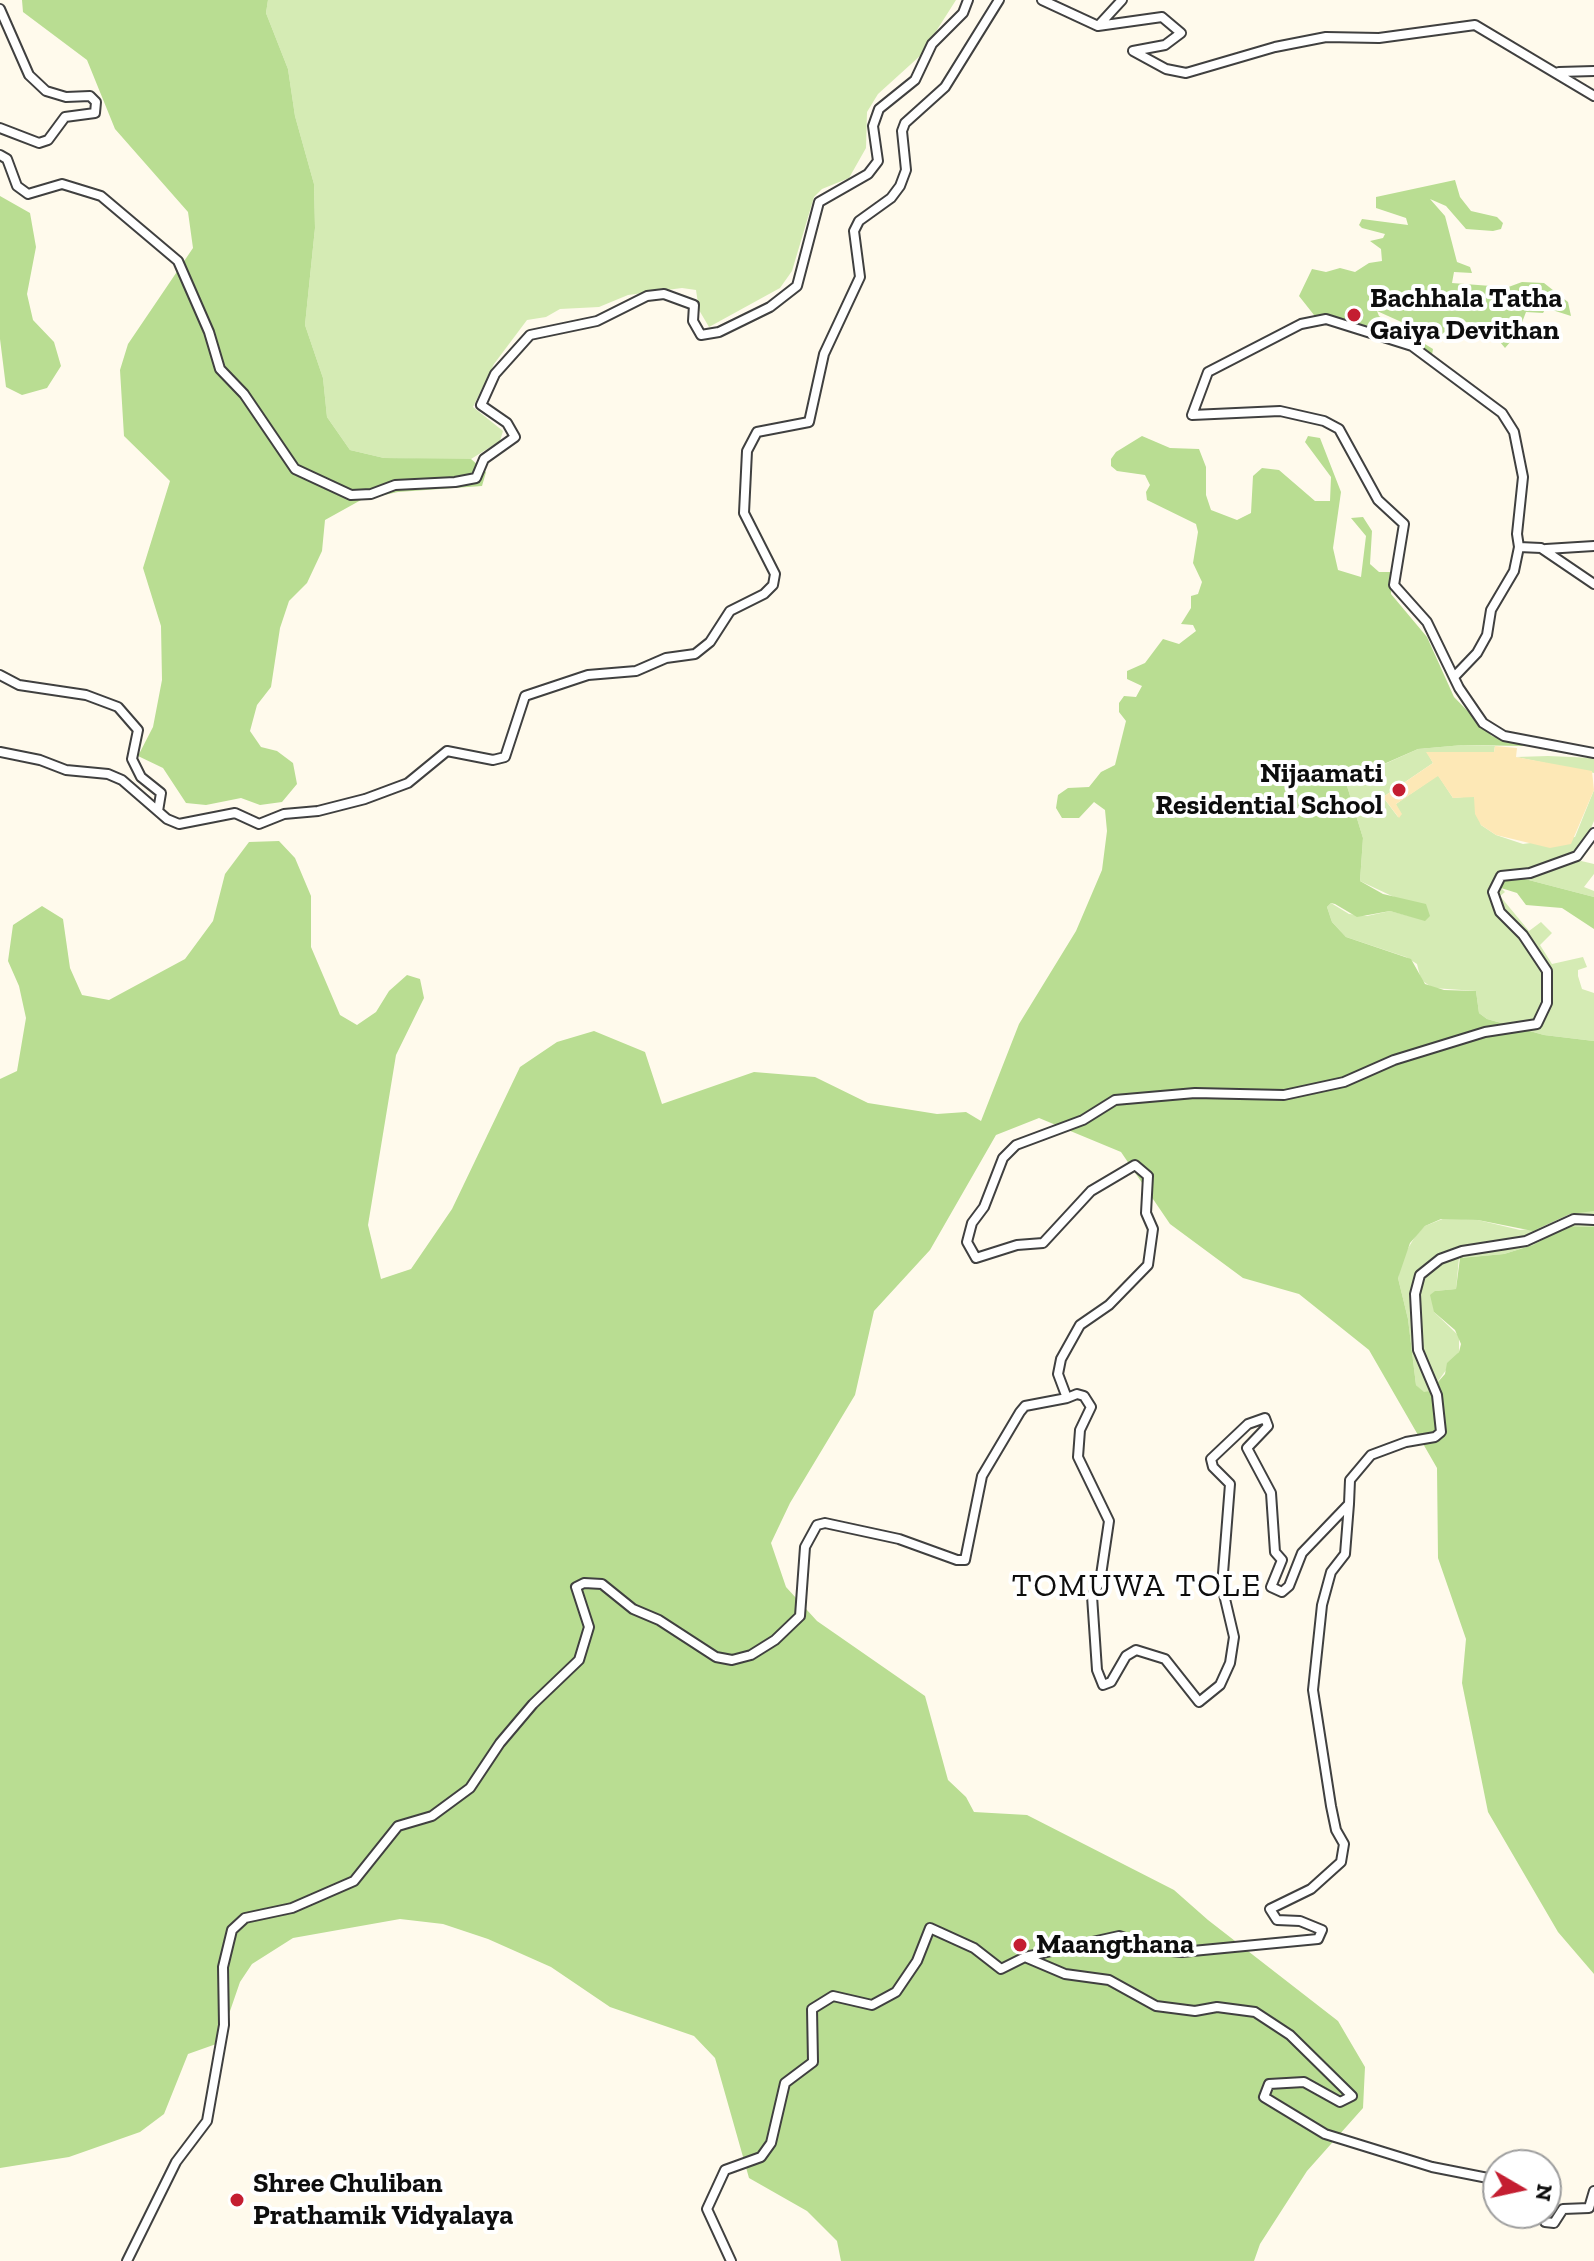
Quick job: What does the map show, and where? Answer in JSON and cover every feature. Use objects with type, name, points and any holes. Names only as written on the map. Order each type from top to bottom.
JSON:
[{"type":"street","points":[[0,155],[7,159],[17,186],[28,194],[62,184],[101,196],[178,261],[209,332],[220,369],[253,405],[295,469],[351,495],[371,494],[395,485],[455,482],[476,478],[484,459],[515,437],[507,423],[481,405],[495,374],[530,335],[597,321],[647,296],[664,294],[694,305],[693,321],[701,335],[719,332],[770,307],[797,286],[819,202],[868,174],[878,161],[873,126],[879,109],[915,80],[932,44],[963,13],[968,0]]},
{"type":"street","points":[[0,752],[26,756],[66,770],[108,774],[122,780],[158,811],[179,824],[235,813],[259,824],[284,814],[318,811],[365,799],[408,783],[447,751],[493,760],[505,757],[525,696],[588,675],[636,671],[666,658],[695,654],[710,642],[730,611],[764,594],[773,585],[775,574],[744,513],[747,451],[757,432],[809,422],[824,354],[860,277],[854,231],[859,221],[891,198],[900,186],[906,170],[902,131],[905,123],[945,87],[999,0]]},
{"type":"street","points":[[1042,0],[1098,26],[1162,17],[1181,33],[1165,45],[1133,51],[1166,69],[1186,73],[1275,47],[1326,37],[1379,38],[1475,25],[1559,72],[1594,96]]},
{"type":"street","points":[[1098,26],[1122,0]]},
{"type":"street","points":[[0,9],[29,75],[46,91],[66,97],[90,96],[96,102],[95,113],[65,117],[48,140],[39,143],[0,128]]},
{"type":"street","points":[[1559,72],[1594,71]]},
{"type":"street","points":[[1455,676],[1477,653],[1487,635],[1491,610],[1514,571],[1519,547],[1517,534],[1523,477],[1514,432],[1502,413],[1412,346],[1326,319],[1301,324],[1208,372],[1192,415],[1280,411],[1324,421],[1339,429],[1378,500],[1404,524],[1394,585],[1427,622],[1455,676],[1483,723],[1504,736],[1594,753]]},
{"type":"street","points":[[1519,547],[1594,546]]},
{"type":"street","points":[[1541,548],[1594,584]]},
{"type":"street","points":[[0,675],[19,685],[86,695],[118,707],[138,730],[132,759],[141,777],[161,793],[158,811]]},
{"type":"street","points":[[1067,1398],[1058,1374],[1061,1359],[1080,1325],[1109,1305],[1148,1265],[1153,1229],[1146,1213],[1148,1176],[1135,1165],[1091,1191],[1043,1243],[1017,1245],[976,1258],[967,1242],[972,1223],[984,1207],[1003,1158],[1016,1145],[1083,1120],[1115,1100],[1195,1093],[1284,1095],[1344,1082],[1394,1060],[1485,1032],[1537,1024],[1547,1003],[1547,971],[1523,935],[1500,912],[1493,892],[1501,876],[1530,873],[1577,856],[1594,833]]},
{"type":"street","points":[[731,2261],[707,2209],[725,2170],[761,2157],[771,2143],[785,2083],[813,2062],[812,2009],[833,1996],[872,2005],[896,1992],[917,1961],[930,1928],[974,1948],[1001,1969],[1025,1957],[1119,1936],[1161,1950],[1182,1952],[1318,1939],[1322,1930],[1300,1921],[1277,1920],[1270,1909],[1311,1889],[1341,1862],[1344,1844],[1336,1830],[1331,1806],[1313,1690],[1322,1605],[1331,1572],[1345,1554],[1350,1480],[1371,1455],[1406,1442],[1435,1437],[1441,1432],[1437,1395],[1418,1350],[1415,1294],[1420,1275],[1440,1259],[1462,1251],[1526,1241],[1574,1219],[1594,1220]]},
{"type":"street","points":[[127,2261],[176,2162],[207,2121],[224,2025],[223,1967],[232,1930],[245,1918],[292,1908],[354,1881],[398,1826],[432,1816],[470,1788],[508,1733],[579,1660],[589,1627],[576,1587],[584,1583],[602,1584],[625,1604],[659,1620],[716,1657],[732,1660],[751,1655],[775,1640],[800,1616],[805,1547],[817,1525],[825,1523],[899,1539],[965,1560],[982,1476],[1020,1412],[1025,1406],[1077,1394],[1084,1396],[1091,1407],[1080,1430],[1078,1457],[1109,1521],[1100,1582],[1092,1596],[1097,1670],[1103,1685],[1111,1682],[1126,1656],[1136,1650],[1165,1659],[1199,1702],[1220,1685],[1230,1663],[1234,1637],[1222,1586],[1230,1484],[1213,1467],[1211,1459],[1248,1424],[1265,1418],[1268,1426],[1247,1448],[1271,1493],[1275,1552],[1282,1560],[1271,1587],[1282,1592],[1289,1586],[1302,1553],[1349,1504]]},
{"type":"street","points":[[1025,1957],[1065,1974],[1109,1980],[1156,2006],[1255,2012],[1290,2035],[1352,2096],[1340,2102],[1304,2082],[1269,2084],[1264,2097],[1325,2134],[1432,2167],[1482,2177]]},
{"type":"street","points":[[1562,2211],[1589,2208],[1594,2191]]},
{"type":"green space","points":[[22,0],[268,0],[266,13],[288,69],[295,116],[314,184],[315,228],[305,325],[323,378],[327,417],[350,450],[384,458],[471,459],[486,472],[482,486],[398,492],[361,500],[325,520],[322,551],[307,583],[289,601],[280,628],[271,687],[257,705],[250,731],[261,747],[277,751],[293,763],[297,784],[282,802],[260,805],[241,798],[206,805],[186,803],[163,768],[138,756],[153,727],[162,680],[161,626],[143,568],[170,481],[124,436],[120,370],[128,344],[193,248],[188,212],[115,129],[87,60],[23,12]]},
{"type":"green space","points":[[268,0],[956,0],[921,55],[878,94],[867,112],[866,148],[849,178],[822,189],[814,197],[792,271],[780,288],[709,327],[699,310],[696,290],[682,288],[628,295],[599,307],[560,309],[546,317],[527,320],[494,364],[473,407],[503,431],[500,441],[471,459],[450,460],[384,458],[350,450],[327,417],[323,378],[305,325],[315,228],[314,184],[295,116],[288,69],[266,13]]},
{"type":"green space","points":[[1455,180],[1460,197],[1471,211],[1497,217],[1503,223],[1501,229],[1493,231],[1466,229],[1446,206],[1430,199],[1445,216],[1457,262],[1470,267],[1472,273],[1454,272],[1452,283],[1491,286],[1495,292],[1522,282],[1544,283],[1568,302],[1571,316],[1546,308],[1543,313],[1526,312],[1518,333],[1505,348],[1491,331],[1469,322],[1454,323],[1446,338],[1439,339],[1377,311],[1379,316],[1433,349],[1432,355],[1394,331],[1314,315],[1299,296],[1312,269],[1326,272],[1340,268],[1355,272],[1369,263],[1382,261],[1381,249],[1370,241],[1383,238],[1385,234],[1362,228],[1359,225],[1362,219],[1408,225],[1406,218],[1376,208],[1376,197]]},
{"type":"green space","points":[[0,196],[30,213],[36,247],[27,294],[33,320],[54,342],[61,366],[47,388],[22,395],[6,387],[0,339]]},
{"type":"green space","points":[[1142,436],[1170,448],[1199,449],[1206,467],[1206,495],[1211,510],[1237,520],[1251,513],[1253,476],[1262,468],[1279,470],[1315,501],[1330,501],[1331,477],[1305,442],[1308,436],[1320,438],[1341,492],[1333,548],[1338,570],[1361,577],[1366,536],[1351,518],[1363,517],[1372,531],[1370,564],[1379,572],[1392,572],[1391,594],[1427,637],[1454,697],[1492,736],[1525,746],[1463,745],[1418,749],[1377,767],[1343,773],[1363,838],[1360,881],[1383,894],[1426,904],[1430,916],[1425,921],[1390,911],[1357,917],[1335,904],[1327,907],[1332,922],[1346,937],[1411,959],[1425,984],[1444,990],[1476,991],[1479,1013],[1487,1019],[1544,1035],[1594,1041],[1594,1211],[1570,1214],[1533,1231],[1478,1220],[1441,1219],[1425,1226],[1410,1243],[1398,1278],[1408,1319],[1416,1385],[1424,1392],[1430,1391],[1445,1374],[1447,1363],[1459,1352],[1461,1344],[1455,1330],[1434,1312],[1430,1295],[1435,1291],[1456,1289],[1460,1258],[1504,1254],[1533,1245],[1566,1226],[1594,1227],[1594,1974],[1558,1932],[1488,1812],[1462,1683],[1466,1639],[1438,1558],[1437,1468],[1369,1350],[1299,1294],[1243,1278],[1170,1224],[1121,1152],[1039,1118],[996,1135],[930,1250],[874,1311],[855,1395],[790,1503],[771,1543],[786,1587],[817,1621],[925,1696],[948,1780],[966,1797],[974,1812],[1027,1815],[1174,1890],[1338,2021],[1365,2067],[1363,2108],[1307,2171],[1260,2244],[1254,2261],[841,2261],[837,2241],[807,2211],[749,2178],[715,2058],[694,2036],[610,2007],[551,1967],[488,1939],[443,1924],[400,1919],[293,1938],[252,1964],[240,1982],[219,2043],[188,2054],[164,2114],[140,2132],[69,2157],[0,2168],[0,1079],[17,1071],[26,1018],[19,986],[8,961],[13,925],[42,906],[63,919],[70,968],[82,995],[109,1000],[185,959],[213,921],[225,874],[249,842],[279,841],[295,858],[311,896],[311,947],[340,1015],[357,1025],[376,1012],[389,991],[407,975],[420,979],[424,998],[396,1055],[368,1225],[381,1279],[411,1269],[452,1209],[520,1067],[557,1042],[594,1031],[645,1052],[662,1104],[754,1072],[815,1077],[868,1103],[937,1114],[966,1112],[981,1121],[1019,1024],[1076,931],[1102,870],[1107,831],[1105,810],[1094,802],[1079,818],[1062,818],[1056,808],[1058,795],[1068,788],[1089,787],[1101,772],[1115,765],[1126,721],[1119,712],[1119,703],[1124,696],[1136,697],[1142,686],[1127,679],[1127,671],[1145,663],[1163,639],[1179,644],[1196,631],[1193,625],[1181,624],[1191,608],[1191,596],[1198,594],[1202,582],[1193,563],[1198,532],[1196,524],[1147,500],[1146,492],[1150,485],[1145,475],[1117,471],[1111,466],[1116,452]]},
{"type":"green space","points":[[1495,746],[1494,752],[1427,752],[1433,763],[1383,797],[1398,817],[1396,804],[1438,775],[1453,798],[1474,796],[1481,825],[1496,835],[1523,844],[1575,837],[1594,790],[1594,821],[1577,860],[1594,864],[1594,874],[1584,887],[1594,891],[1594,897],[1521,878],[1501,888],[1505,892],[1500,896],[1529,931],[1541,922],[1552,933],[1540,945],[1552,964],[1583,957],[1587,967],[1578,970],[1578,976],[1582,989],[1594,993],[1594,1041],[1544,1035],[1487,1019],[1479,1013],[1476,991],[1433,988],[1421,980],[1417,964],[1406,957],[1346,937],[1332,922],[1327,907],[1331,903],[1349,914],[1367,916],[1390,911],[1425,920],[1394,897],[1360,881],[1363,838],[1343,773],[1378,767],[1418,749]]},
{"type":"green space","points":[[1516,757],[1594,758],[1594,773]]},
{"type":"green space","points":[[1521,878],[1594,897],[1594,929],[1562,908],[1526,905],[1517,893],[1501,888],[1505,880]]},
{"type":"green space","points":[[1578,1211],[1594,1211],[1594,1227],[1566,1226],[1533,1245],[1504,1254],[1459,1258],[1456,1289],[1435,1291],[1434,1312],[1459,1336],[1459,1352],[1431,1391],[1424,1393],[1416,1385],[1408,1319],[1398,1278],[1401,1260],[1416,1235],[1425,1226],[1445,1218],[1478,1220],[1520,1230],[1544,1228]]},
{"type":"sand","points":[[1495,746],[1517,748],[1516,757],[1592,771],[1594,790],[1571,844],[1550,848],[1496,835],[1481,825],[1475,814],[1474,797],[1453,798],[1438,776],[1396,804],[1402,814],[1399,818],[1383,797],[1433,763],[1426,752],[1494,752]]},
{"type":"place","name":"Bachhala Tatha Gaiya Devithan","points":[[1354,315]]},
{"type":"place","name":"Nijaamati Residential School","points":[[1399,790]]},
{"type":"place","name":"Maangthana","points":[[1020,1945]]},
{"type":"place","name":"Shree Chuliban Prathamik Vidyalaya","points":[[237,2200]]},
{"type":"district","name":"TOMUWA TOLE","points":[[1137,1587]]}]
